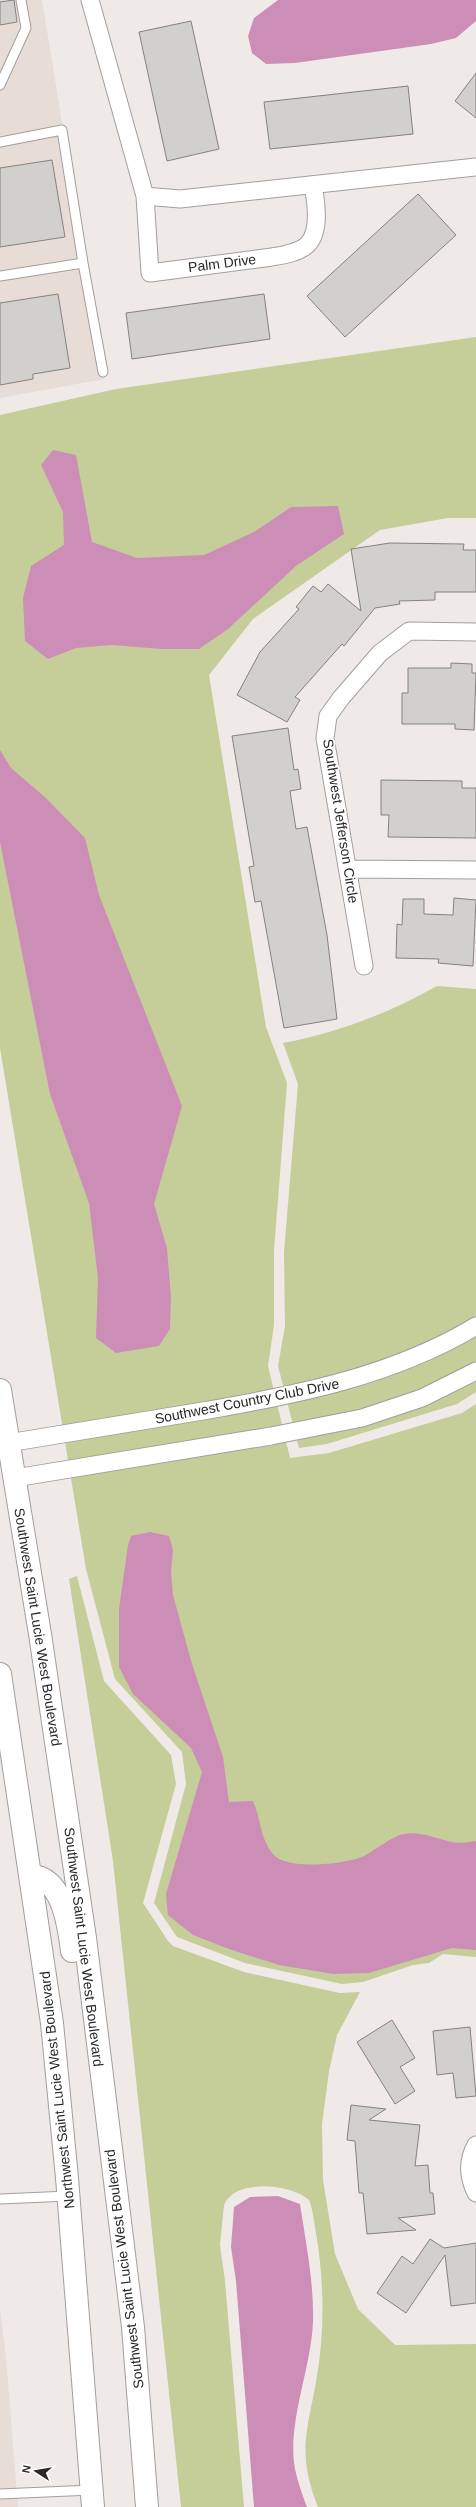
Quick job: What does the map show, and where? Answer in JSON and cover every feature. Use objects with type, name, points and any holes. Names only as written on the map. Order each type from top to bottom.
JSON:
[{"type":"main road","name":"Southwest Saint Lucie West Boulevard","points":[[0,1390],[7,1479],[40,1634],[84,1930],[133,2327],[147,2507]]},
{"type":"main road","name":"Northwest Saint Lucie West Boulevard","points":[[0,1674],[52,2023],[69,2196],[92,2498]]},
{"type":"main road","points":[[31,1876],[41,1878],[49,1884],[63,1904],[71,1940],[89,2079],[108,2132]]},
{"type":"street","name":"Palm Drive","points":[[90,0],[145,196],[150,273],[272,257],[291,253],[307,245],[316,226],[317,205],[313,185]]},
{"type":"street","points":[[145,196],[180,199],[476,167]]},
{"type":"street","name":"Southwest Jefferson Circle","points":[[364,966],[349,869],[325,738],[328,716],[380,653],[409,631],[476,632]]},
{"type":"street","points":[[349,869],[476,870]]},
{"type":"street","name":"Southwest Country Club Drive","points":[[4,1443],[271,1399],[349,1380],[416,1357],[476,1326]]},
{"type":"street","points":[[7,1479],[271,1436],[362,1418],[422,1398],[476,1371]]},
{"type":"street","points":[[476,2145],[470,2163],[469,2179],[476,2194]]},
{"type":"lane","points":[[0,85],[26,28],[21,0]]},
{"type":"lane","points":[[0,142],[62,130],[83,263],[103,372]]},
{"type":"lane","points":[[0,276],[83,263]]},
{"type":"lane","points":[[0,2199],[69,2196]]},
{"type":"lane","points":[[0,2494],[92,2498]]},
{"type":"shaded area","points":[[0,0],[42,0],[104,379],[0,398]]},
{"type":"shaded area","points":[[278,0],[476,0],[476,21],[456,38],[431,44],[295,63],[266,64],[252,53],[248,36],[254,18]]},
{"type":"shaded area","points":[[53,450],[76,455],[92,542],[137,558],[204,555],[254,532],[291,507],[338,506],[344,534],[296,566],[228,629],[199,649],[162,649],[112,645],[76,648],[48,659],[25,641],[23,598],[31,566],[64,545],[63,512],[41,465]]},
{"type":"shaded area","points":[[0,750],[11,768],[46,798],[85,838],[99,895],[182,1106],[154,1204],[167,1248],[171,1297],[170,1329],[159,1346],[116,1353],[96,1338],[98,1278],[89,1203],[50,1094],[0,842]]},
{"type":"shaded area","points":[[150,1532],[169,1536],[173,1550],[171,1572],[173,1595],[192,1664],[223,1757],[229,1802],[253,1801],[263,1835],[269,1848],[273,1854],[280,1859],[290,1863],[317,1864],[356,1859],[364,1856],[395,1837],[410,1833],[422,1834],[455,1843],[476,1841],[476,1950],[452,1948],[369,1973],[334,1974],[279,1965],[229,1949],[193,1935],[168,1915],[166,1894],[202,1772],[191,1748],[133,1694],[119,1667],[119,1609],[128,1545],[131,1536]]},
{"type":"shaded area","points":[[278,2196],[300,2204],[311,2278],[313,2322],[308,2357],[297,2411],[293,2446],[296,2474],[307,2507],[254,2507],[236,2281],[231,2247],[234,2207],[250,2197]]},
{"type":"shaded area","points":[[0,2309],[6,2357],[18,2507],[0,2507]]},
{"type":"green space","points":[[476,337],[476,518],[448,518],[380,530],[253,619],[209,675],[266,1027],[287,1083],[274,1251],[274,1325],[268,1366],[290,1458],[329,1453],[462,1413],[476,1404],[476,1957],[443,1954],[429,1963],[413,1965],[363,1982],[342,1984],[245,1963],[177,1937],[154,1903],[186,1784],[182,1752],[115,1679],[86,1569],[0,1048],[0,415],[116,389]]},
{"type":"green space","points":[[437,986],[476,989],[476,1392],[457,1404],[327,1444],[299,1448],[278,1366],[285,1326],[284,1252],[298,1084],[283,1043],[323,1034],[362,1021],[400,1005]]},
{"type":"green space","points":[[77,1576],[104,1681],[171,1755],[176,1784],[143,1903],[168,1941],[173,1946],[244,1972],[340,1993],[360,1992],[337,2035],[329,2071],[322,2124],[323,2180],[335,2254],[358,2309],[395,2345],[476,2344],[476,2507],[318,2507],[307,2471],[306,2456],[308,2427],[320,2358],[322,2322],[321,2269],[312,2208],[309,2200],[301,2195],[290,2190],[264,2186],[251,2187],[230,2196],[224,2205],[220,2245],[225,2281],[244,2507],[181,2507],[113,1861],[69,1579]]},
{"type":"building","points":[[14,0],[17,22],[0,25],[0,2]]},
{"type":"building","points":[[191,21],[219,149],[167,161],[139,32]]},
{"type":"building","points":[[476,73],[476,118],[455,101]]},
{"type":"building","points":[[408,86],[413,134],[270,149],[264,102]]},
{"type":"building","points":[[52,160],[65,237],[0,247],[0,168]]},
{"type":"building","points":[[418,194],[456,235],[345,337],[307,296]]},
{"type":"building","points":[[58,294],[70,368],[33,374],[33,379],[0,385],[0,303]]},
{"type":"building","points":[[264,294],[270,339],[132,359],[126,313]]},
{"type":"building","points":[[390,543],[464,544],[463,550],[476,550],[476,592],[435,592],[435,600],[399,601],[400,604],[375,608],[344,646],[342,644],[295,697],[300,700],[287,722],[237,695],[260,652],[299,609],[296,607],[313,586],[321,592],[328,584],[361,611],[351,549]]},
{"type":"building","points":[[451,663],[472,664],[472,673],[476,673],[474,730],[455,729],[455,724],[402,724],[402,693],[408,693],[408,668],[451,668]]},
{"type":"building","points":[[288,728],[294,770],[298,769],[301,789],[290,791],[296,829],[307,827],[327,935],[337,1019],[284,1028],[261,901],[255,902],[249,867],[254,866],[232,736]]},
{"type":"building","points":[[381,780],[462,781],[462,788],[476,788],[476,838],[388,837],[389,815],[381,815]]},
{"type":"building","points":[[454,898],[476,900],[473,966],[438,963],[439,959],[396,958],[397,924],[402,925],[403,899],[424,899],[424,914],[453,915]]},
{"type":"building","points":[[392,2020],[415,2058],[400,2067],[415,2091],[395,2104],[357,2042]]},
{"type":"building","points":[[470,2027],[476,2096],[456,2098],[453,2073],[437,2075],[433,2031]]},
{"type":"building","points":[[351,2105],[386,2109],[369,2120],[420,2125],[415,2166],[428,2165],[430,2193],[433,2193],[435,2214],[398,2218],[416,2230],[367,2234],[363,2193],[359,2193],[355,2141],[347,2140]]},
{"type":"building","points":[[430,2239],[444,2248],[476,2243],[476,2303],[451,2306],[445,2255],[406,2313],[377,2293],[402,2256],[413,2264]]}]
